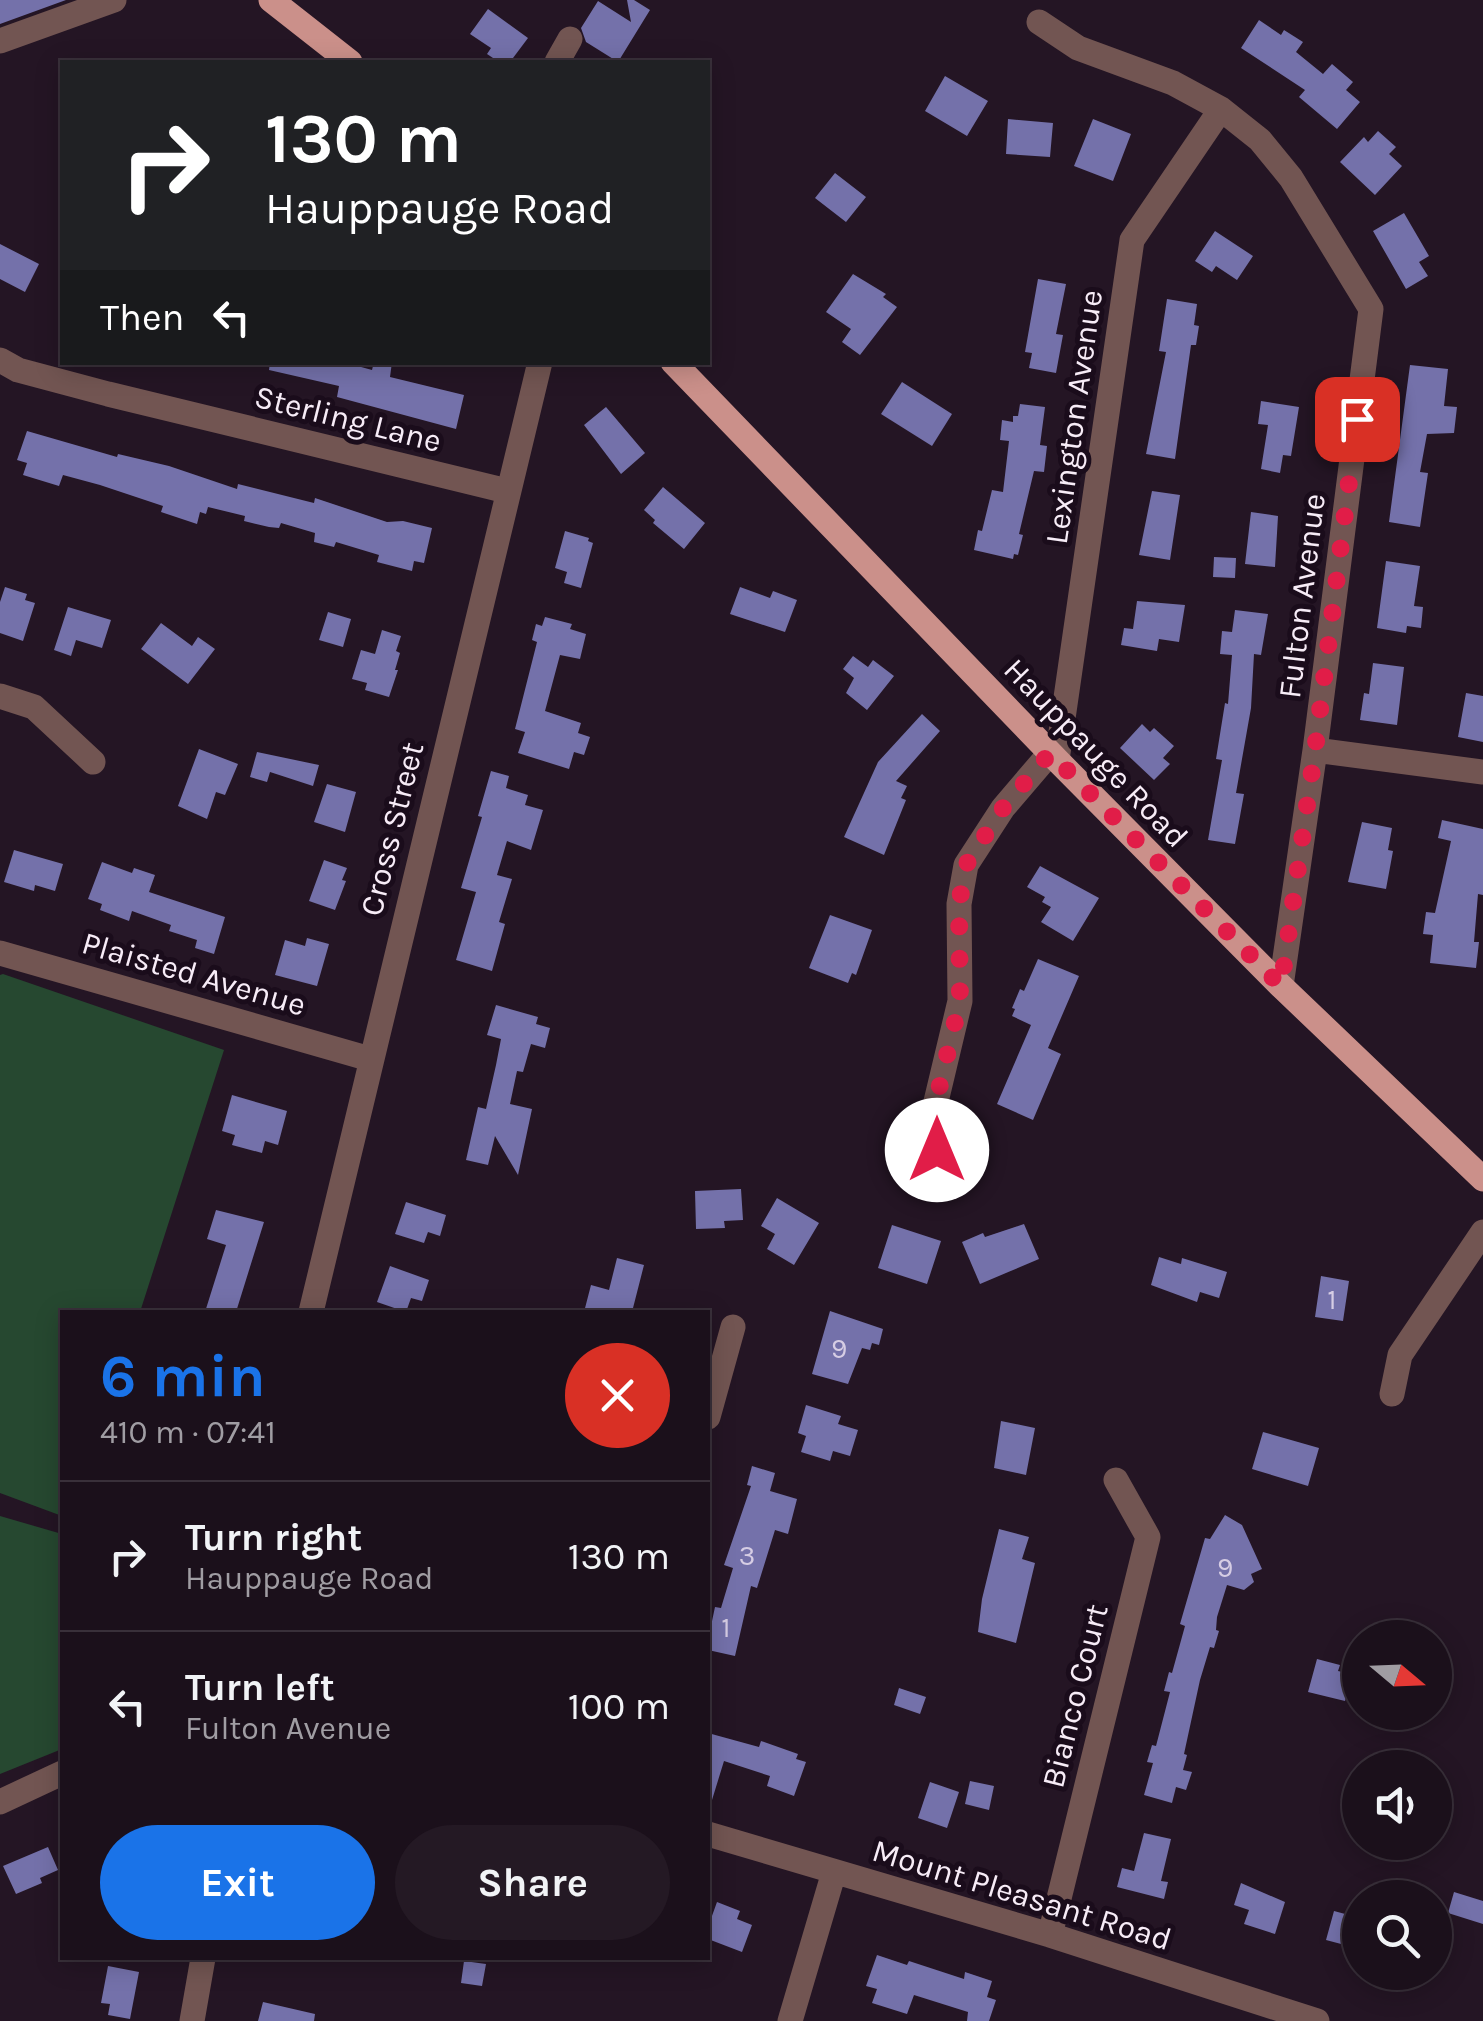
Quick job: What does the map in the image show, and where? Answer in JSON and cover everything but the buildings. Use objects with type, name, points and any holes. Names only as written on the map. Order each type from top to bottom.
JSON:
[{"type":"main road","points":[[271,0],[347,60]]},
{"type":"main road","name":"Hauppauge Road","points":[[676,365],[1053,757],[1281,986],[1483,1178]]},
{"type":"street","points":[[0,40],[114,0]]},
{"type":"street","name":"Fulton Avenue","points":[[1039,22],[1078,48],[1173,84],[1222,109],[1260,140],[1291,178],[1371,309],[1281,986]]},
{"type":"street","points":[[558,60],[570,39]]},
{"type":"street","name":"Lexington Avenue","points":[[1053,757],[1132,240],[1222,109]]},
{"type":"street","name":"Sterling Lane","points":[[0,360],[18,370],[108,394],[507,491]]},
{"type":"street","name":"Cross Street","points":[[311,1310],[539,365]]},
{"type":"street","points":[[0,696],[34,706],[94,762]]},
{"type":"street","points":[[1315,750],[1483,772]]},
{"type":"street","points":[[944,1167],[937,1150],[934,1110],[960,1001],[959,904],[966,865],[1003,808],[1053,757]]},
{"type":"street","name":"Plaisted Avenue","points":[[0,952],[370,1059]]},
{"type":"street","points":[[1392,1394],[1400,1355],[1483,1232]]},
{"type":"street","points":[[710,1410],[733,1327]]},
{"type":"street","name":"Bianco Court","points":[[1050,1935],[1148,1537],[1116,1480]]},
{"type":"street","points":[[0,1802],[60,1774]]},
{"type":"street","name":"Mount Pleasant Road","points":[[710,1835],[1050,1935],[1317,2021]]},
{"type":"street","points":[[790,2021],[834,1872]]},
{"type":"street","points":[[192,2021],[204,1960]]},
{"type":"green space","points":[[0,975],[224,1050],[141,1310],[60,1310],[60,1515],[0,1493]]},
{"type":"green space","points":[[0,1516],[60,1533],[60,1750],[0,1774]]},
{"type":"route","points":[[937,1150],[934,1110],[960,1001],[959,904],[966,865],[1003,808],[1050,753],[1281,986],[1357,419]]}]
